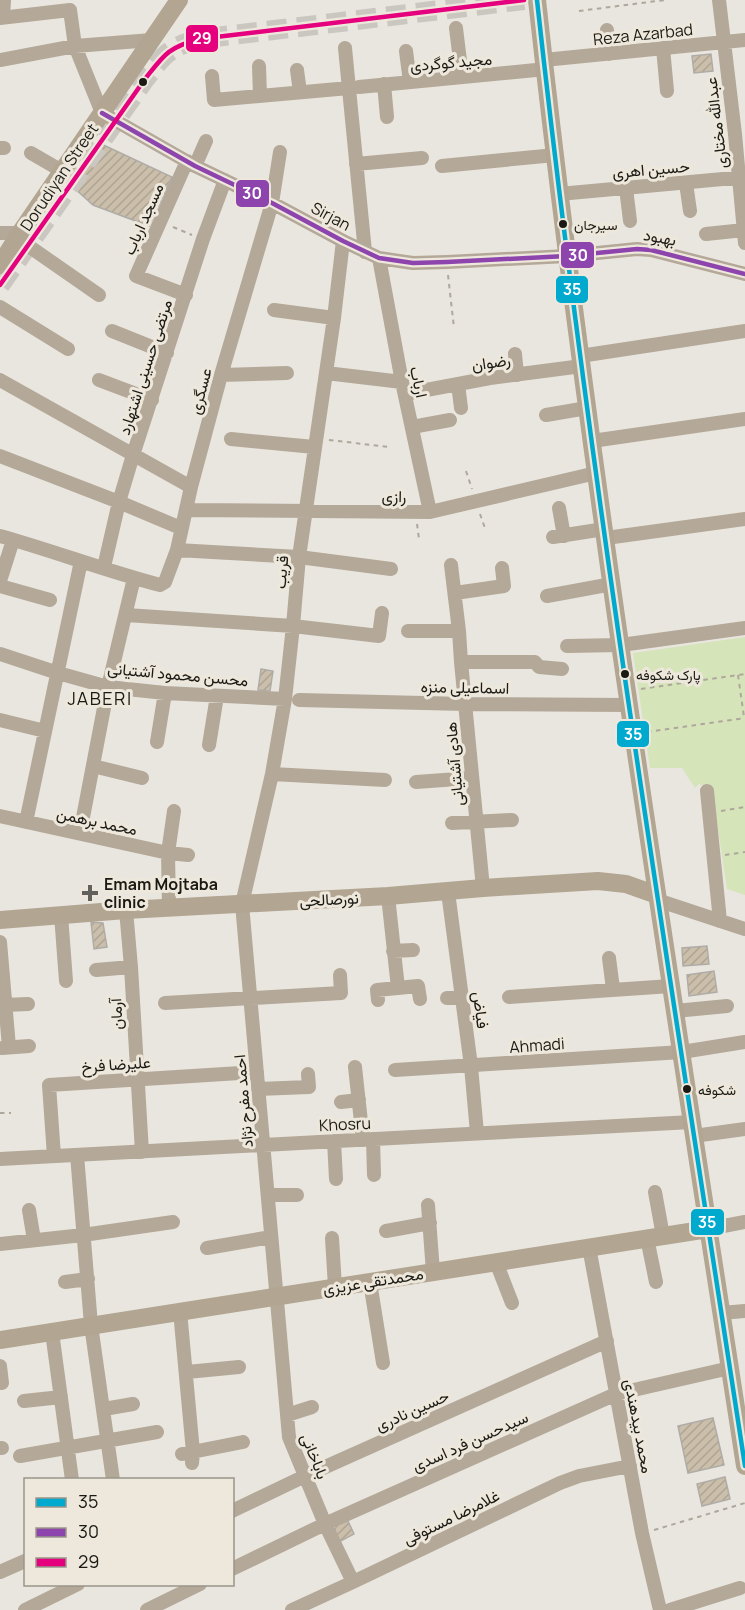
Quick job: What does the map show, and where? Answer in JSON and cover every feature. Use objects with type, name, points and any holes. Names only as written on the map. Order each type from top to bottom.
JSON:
[{"type":"main road","name":"Dorudiyan Street","points":[[0,265],[12,235],[62,171],[179,0]]},
{"type":"main road","points":[[537,0],[559,194],[596,473],[621,645],[634,697],[657,897],[708,1229],[730,1368],[740,1397],[745,1466]]},
{"type":"main road","name":"نورصالحی","points":[[0,920],[598,881],[626,884],[657,897]]},
{"type":"main road","name":"محمدتقی عزیزی","points":[[0,1340],[708,1229]]},
{"type":"street","points":[[4,0],[2,17],[49,6],[70,10],[75,46],[102,113]]},
{"type":"street","name":"عبدالله مختاری","points":[[719,0],[723,41],[740,133],[745,243]]},
{"type":"street","points":[[456,28],[462,77]]},
{"type":"street","points":[[607,30],[609,54]]},
{"type":"street","name":"Reza Azarbad","points":[[545,65],[609,54],[745,39]]},
{"type":"street","points":[[0,60],[75,46],[152,40]]},
{"type":"street","points":[[345,48],[354,87],[356,164],[365,252]]},
{"type":"street","points":[[663,48],[667,91]]},
{"type":"street","points":[[406,51],[410,82]]},
{"type":"street","name":"مجید گوگردی","points":[[212,76],[214,100],[462,77],[545,65]]},
{"type":"street","points":[[259,66],[260,96]]},
{"type":"street","points":[[297,70],[300,92]]},
{"type":"street","points":[[384,84],[387,117]]},
{"type":"street","name":"Sirjan","points":[[102,113],[191,163],[379,258],[413,262],[447,262],[567,256]]},
{"type":"street","name":"مسجد ارباب","points":[[186,295],[136,276],[159,221],[206,141]]},
{"type":"street","name":"عسگری","points":[[134,578],[160,585],[165,582],[177,550],[221,375],[272,203],[280,152]]},
{"type":"street","points":[[31,153],[62,171]]},
{"type":"street","points":[[442,166],[555,155]]},
{"type":"street","points":[[356,164],[422,158]]},
{"type":"street","name":"حسین اهری","points":[[559,194],[742,178]]},
{"type":"street","name":"مرتضی حسینی اشتهارد","points":[[104,567],[133,455],[203,239],[225,180]]},
{"type":"street","points":[[686,183],[690,211]]},
{"type":"street","points":[[626,188],[630,221]]},
{"type":"street","points":[[706,234],[744,230]]},
{"type":"street","points":[[12,235],[99,295]]},
{"type":"street","name":"قریب","points":[[242,904],[272,774],[292,700],[293,626],[299,557],[343,241]]},
{"type":"street","name":"بهبود","points":[[567,256],[644,249],[745,274]]},
{"type":"street","name":"ارباب","points":[[379,258],[403,388],[430,512]]},
{"type":"street","points":[[0,307],[68,349]]},
{"type":"street","points":[[274,310],[334,318]]},
{"type":"street","points":[[112,331],[167,353]]},
{"type":"street","name":"رضوان","points":[[326,373],[403,388],[458,384],[517,375],[745,331]]},
{"type":"street","points":[[515,354],[517,375]]},
{"type":"street","points":[[221,375],[286,373]]},
{"type":"street","points":[[0,380],[191,487]]},
{"type":"street","points":[[99,380],[152,400]]},
{"type":"street","points":[[458,384],[461,408]]},
{"type":"street","points":[[546,416],[587,408]]},
{"type":"street","points":[[592,441],[745,419]]},
{"type":"street","points":[[412,427],[450,420]]},
{"type":"street","points":[[231,439],[315,443]]},
{"type":"street","points":[[0,456],[177,526]]},
{"type":"street","name":"رازی","points":[[186,510],[430,512],[596,473]]},
{"type":"street","points":[[559,508],[559,536],[605,534],[745,519]]},
{"type":"street","points":[[0,581],[7,538],[134,578],[108,687],[80,834]]},
{"type":"street","points":[[177,550],[299,557],[392,569]]},
{"type":"street","points":[[26,822],[81,561]]},
{"type":"street","name":"هادی آشتیانی","points":[[452,565],[483,888]]},
{"type":"street","points":[[455,593],[504,586],[502,568]]},
{"type":"street","points":[[548,596],[612,584]]},
{"type":"street","points":[[0,586],[50,600]]},
{"type":"street","points":[[126,615],[293,626],[379,636],[382,613]]},
{"type":"street","points":[[567,646],[621,645],[745,628]]},
{"type":"street","points":[[408,631],[459,630]]},
{"type":"street","name":"محسن محمود آشتیانی","points":[[0,654],[108,687],[165,693],[292,700]]},
{"type":"street","points":[[461,662],[535,662],[539,667],[562,669]]},
{"type":"street","points":[[157,742],[165,693]]},
{"type":"street","points":[[208,744],[217,696]]},
{"type":"street","name":"اسماعیلی منزه","points":[[292,700],[465,704],[634,697]]},
{"type":"street","points":[[0,720],[45,731]]},
{"type":"street","points":[[93,766],[142,778]]},
{"type":"street","points":[[272,774],[386,780]]},
{"type":"street","points":[[416,782],[472,778]]},
{"type":"street","points":[[707,790],[720,921]]},
{"type":"street","points":[[169,908],[168,853],[174,811]]},
{"type":"street","name":"محمد برهمن","points":[[0,816],[168,853],[188,855]]},
{"type":"street","points":[[452,823],[512,820]]},
{"type":"street","name":"فیاض","points":[[448,891],[463,998],[477,1133]]},
{"type":"street","points":[[388,896],[398,988]]},
{"type":"street","points":[[657,897],[745,929]]},
{"type":"street","name":"احمد مفرح نژاد","points":[[242,904],[276,1296]]},
{"type":"street","name":"آرمان","points":[[126,910],[142,1152]]},
{"type":"street","points":[[61,915],[66,981]]},
{"type":"street","points":[[0,942],[5,1005],[4,1047],[29,1047]]},
{"type":"street","points":[[393,951],[413,950]]},
{"type":"street","points":[[609,958],[613,989]]},
{"type":"street","points":[[96,970],[131,967]]},
{"type":"street","points":[[165,1003],[341,993],[340,975]]},
{"type":"street","points":[[509,997],[671,986]]},
{"type":"street","points":[[377,995],[398,988],[419,992]]},
{"type":"street","points":[[447,998],[463,998]]},
{"type":"street","points":[[5,1005],[28,1004]]},
{"type":"street","points":[[675,1011],[727,1006]]},
{"type":"street","name":"Ahmadi","points":[[395,1070],[682,1052],[745,1042]]},
{"type":"street","points":[[355,1067],[374,1175]]},
{"type":"street","name":"علیرضا فرخ","points":[[54,1156],[49,1085],[257,1072]]},
{"type":"street","points":[[258,1089],[309,1087],[308,1074]]},
{"type":"street","points":[[341,1102],[359,1100]]},
{"type":"street","name":"Khosru","points":[[0,1159],[477,1133],[745,1129]]},
{"type":"street","points":[[334,1141],[336,1179]]},
{"type":"street","points":[[77,1155],[91,1325],[113,1478]]},
{"type":"street","points":[[655,1192],[656,1282]]},
{"type":"street","points":[[268,1195],[297,1195]]},
{"type":"street","points":[[428,1205],[433,1272]]},
{"type":"street","points":[[29,1210],[34,1240]]},
{"type":"street","points":[[0,1244],[173,1222]]},
{"type":"street","name":"محمدتقی عزیزی","points":[[708,1229],[745,1222]]},
{"type":"street","points":[[386,1231],[430,1223]]},
{"type":"street","points":[[207,1248],[271,1237]]},
{"type":"street","points":[[332,1238],[335,1287]]},
{"type":"street","name":"محمد بیدهندی","points":[[589,1248],[642,1533],[660,1610]]},
{"type":"street","points":[[496,1262],[512,1303]]},
{"type":"street","points":[[65,1282],[87,1279]]},
{"type":"street","points":[[370,1282],[383,1363]]},
{"type":"street","name":"باباخانی","points":[[276,1296],[289,1437],[353,1582]]},
{"type":"street","points":[[180,1311],[187,1372],[189,1456],[243,1442]]},
{"type":"street","points":[[721,1312],[745,1311]]},
{"type":"street","points":[[52,1332],[72,1478]]},
{"type":"street","name":"حسین نادری","points":[[234,1510],[607,1341]]},
{"type":"street","points":[[0,1366],[2,1383]]},
{"type":"street","points":[[187,1372],[239,1367]]},
{"type":"street","name":"سیدحسن فرد اسدی","points":[[234,1568],[326,1524],[616,1394],[730,1368]]},
{"type":"street","points":[[24,1401],[61,1397]]},
{"type":"street","points":[[104,1409],[133,1404]]},
{"type":"street","points":[[287,1415],[312,1407]]},
{"type":"street","points":[[20,1456],[157,1432]]},
{"type":"street","name":"غلامرضا مستوفی","points":[[292,1610],[560,1483],[579,1476],[630,1466]]},
{"type":"street","points":[[0,1572],[24,1561]]},
{"type":"street","points":[[25,1610],[74,1586]]},
{"type":"street","points":[[147,1610],[196,1586]]},
{"type":"street","points":[[670,1610],[740,1588]]},
{"type":"path","points":[[579,11],[664,0]]},
{"type":"path","points":[[159,221],[203,239]]},
{"type":"path","points":[[447,262],[454,328]]},
{"type":"path","points":[[315,443],[388,447]]},
{"type":"path","points":[[466,471],[486,531]]},
{"type":"path","points":[[634,697],[745,674]]},
{"type":"path","points":[[645,732],[745,718],[738,675]]},
{"type":"path","points":[[709,813],[745,807]]},
{"type":"path","points":[[722,855],[745,852]]},
{"type":"path","points":[[0,1113],[11,1113]]},
{"type":"path","points":[[642,1533],[745,1503]]},
{"type":"green space","points":[[745,637],[745,895],[727,889],[712,789],[699,784],[695,788],[682,768],[650,768],[633,653]]},
{"type":"building","points":[[711,54],[713,71],[694,73],[692,56]]},
{"type":"building","points":[[97,142],[172,177],[149,226],[93,205],[71,185]]},
{"type":"building","points":[[261,669],[273,671],[270,691],[258,690]]},
{"type":"building","points":[[91,922],[103,923],[107,947],[94,949]]},
{"type":"building","points":[[707,946],[709,964],[683,966],[682,948]]},
{"type":"building","points":[[714,971],[717,992],[689,996],[687,975]]},
{"type":"building","points":[[713,1418],[724,1465],[688,1473],[678,1426]]},
{"type":"building","points":[[725,1477],[730,1499],[702,1506],[697,1484]]},
{"type":"building","points":[[348,1521],[354,1534],[339,1542],[335,1531],[336,1525]]},
{"type":"tunnel","points":[[0,285],[145,79],[162,58],[173,49],[199,39],[524,0]]},
{"type":"transit line","name":"29","points":[[0,285],[145,79],[162,58],[173,49],[199,39],[524,0]]},
{"type":"transit line","name":"35","points":[[537,0],[558,184],[607,551],[660,917],[745,1466]]},
{"type":"transit line","name":"30","points":[[102,113],[195,166],[379,258],[413,263],[447,262],[567,256],[637,249],[651,250],[745,274]]},
{"type":"place","name":"سیرجان","points":[[563,224]]},
{"type":"place","name":"پارک شکوفه","points":[[625,674]]},
{"type":"place","name":"Emam Mojtaba clinic","points":[[90,893]]},
{"type":"place","name":"شکوفه","points":[[687,1089]]},
{"type":"district","name":"JABERI","points":[[100,698]]}]
